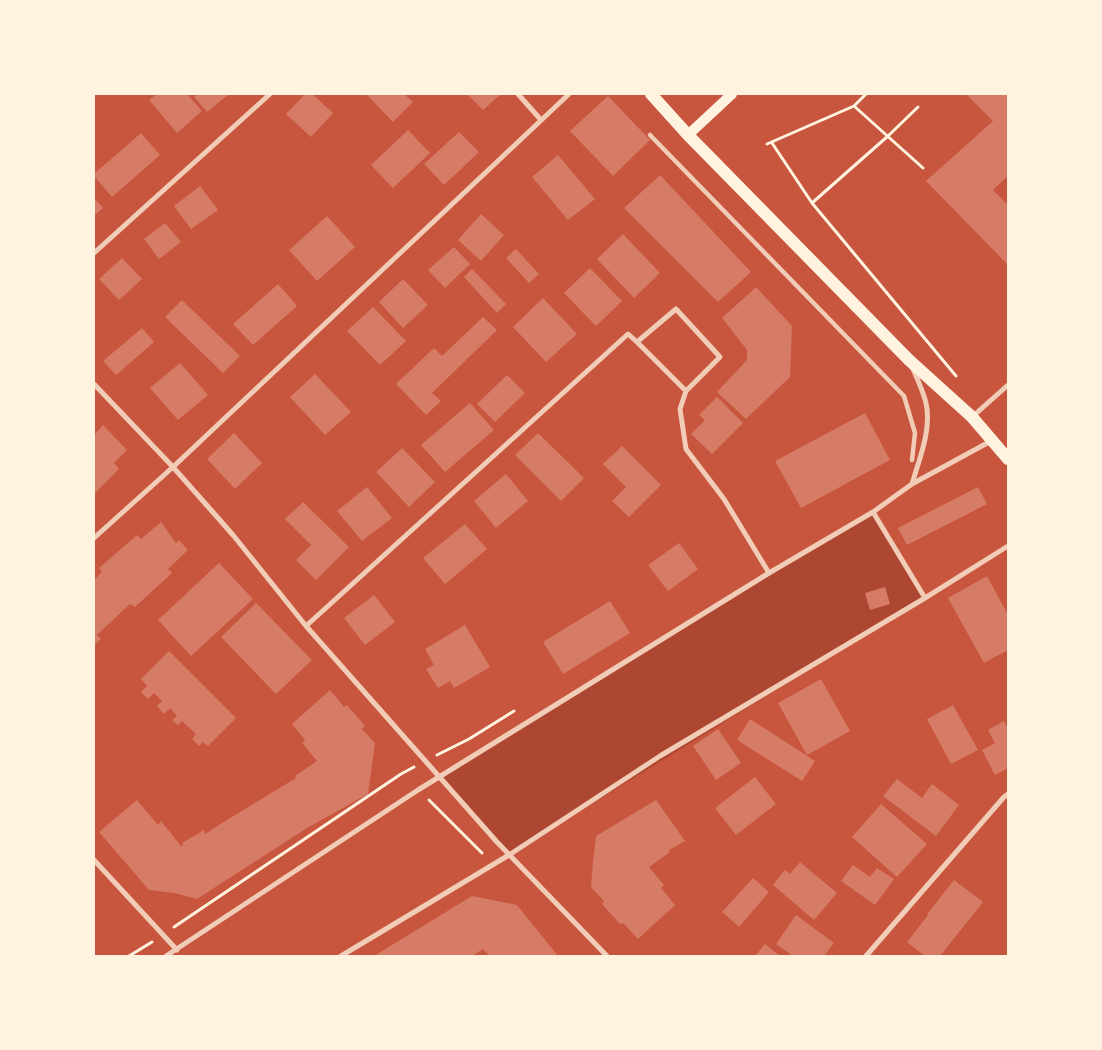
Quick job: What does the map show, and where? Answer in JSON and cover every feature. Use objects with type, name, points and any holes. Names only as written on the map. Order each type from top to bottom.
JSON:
[{"type":"main road","points":[[651,94],[688,136],[909,360],[972,417],[1008,459]]},
{"type":"main road","points":[[688,136],[732,94]]},
{"type":"street","points":[[94,253],[270,94]]},
{"type":"street","points":[[518,94],[541,120]]},
{"type":"street","points":[[94,538],[174,467],[569,94]]},
{"type":"street","points":[[650,136],[904,396],[915,433],[912,460]]},
{"type":"street","points":[[637,342],[676,309],[720,358],[686,391],[680,409],[686,449],[724,499],[769,573]]},
{"type":"street","points":[[306,626],[628,334],[686,391]]},
{"type":"street","points":[[909,360],[922,387],[927,405],[923,445],[912,484]]},
{"type":"street","points":[[94,384],[174,467],[233,535],[306,626],[439,777],[509,855],[607,956]]},
{"type":"street","points":[[972,417],[1008,385]]},
{"type":"street","points":[[166,956],[418,790],[769,573],[873,512],[912,484],[991,440]]},
{"type":"street","points":[[873,512],[925,598]]},
{"type":"street","points":[[341,956],[509,855],[660,756],[925,598],[1008,546]]},
{"type":"street","points":[[1006,796],[1008,804]]},
{"type":"street","points":[[866,956],[1006,796]]},
{"type":"street","points":[[94,860],[177,950]]},
{"type":"path","points":[[866,94],[854,106],[770,143],[812,203],[957,377]]},
{"type":"path","points":[[854,106],[923,168]]},
{"type":"path","points":[[812,203],[918,107]]},
{"type":"path","points":[[401,774],[482,853]]},
{"type":"shaded area","points":[[873,512],[925,598],[509,855],[439,777]]},
{"type":"building","points":[[157,94],[187,94],[202,111],[177,133],[149,100]]},
{"type":"building","points":[[198,94],[229,94],[207,112],[194,97]]},
{"type":"building","points":[[305,94],[312,94],[333,113],[311,137],[286,114]]},
{"type":"building","points":[[366,94],[404,94],[413,102],[393,122]]},
{"type":"building","points":[[467,94],[501,94],[483,110]]},
{"type":"building","points":[[966,94],[1008,94],[1008,176],[993,190],[1008,205],[1008,265],[926,181],[993,121]]},
{"type":"building","points":[[608,96],[650,140],[613,176],[570,131]]},
{"type":"building","points":[[408,130],[430,153],[393,188],[371,165]]},
{"type":"building","points":[[459,132],[479,152],[444,185],[424,164]]},
{"type":"building","points":[[141,133],[160,155],[112,197],[94,174]]},
{"type":"building","points":[[558,155],[595,199],[568,220],[532,177]]},
{"type":"building","points":[[660,175],[751,272],[718,302],[624,208]]},
{"type":"building","points":[[200,186],[218,210],[191,229],[174,206]]},
{"type":"building","points":[[94,198],[103,208],[94,216]]},
{"type":"building","points":[[481,214],[504,235],[481,261],[458,240]]},
{"type":"building","points":[[327,216],[355,247],[317,281],[289,250]]},
{"type":"building","points":[[165,223],[181,242],[159,259],[144,239]]},
{"type":"building","points":[[623,234],[660,273],[634,298],[597,259]]},
{"type":"building","points":[[454,247],[470,264],[445,288],[428,270]]},
{"type":"building","points":[[516,249],[539,274],[529,283],[506,258]]},
{"type":"building","points":[[122,258],[142,279],[119,300],[99,279]]},
{"type":"building","points":[[590,268],[622,301],[596,326],[564,293]]},
{"type":"building","points":[[472,269],[506,304],[497,313],[464,277]]},
{"type":"building","points":[[403,279],[428,305],[403,328],[379,302]]},
{"type":"building","points":[[278,284],[297,306],[253,345],[233,324]]},
{"type":"building","points":[[756,287],[792,326],[790,377],[746,419],[717,392],[747,360],[747,350],[722,318]]},
{"type":"building","points":[[543,298],[577,334],[546,362],[513,327]]},
{"type":"building","points":[[182,300],[240,356],[223,373],[165,317]]},
{"type":"building","points":[[373,307],[406,341],[380,365],[347,331]]},
{"type":"building","points":[[483,317],[497,330],[432,393],[441,401],[426,415],[396,384],[434,348],[442,356]]},
{"type":"building","points":[[142,328],[154,342],[116,375],[103,361]]},
{"type":"building","points":[[180,363],[208,395],[178,420],[150,388]]},
{"type":"building","points":[[315,374],[351,412],[325,435],[290,397]]},
{"type":"building","points":[[507,375],[525,393],[495,422],[477,404]]},
{"type":"building","points":[[717,397],[743,423],[712,454],[691,434],[705,420],[699,415]]},
{"type":"building","points":[[470,403],[494,430],[445,472],[421,445]]},
{"type":"building","points":[[865,413],[890,460],[801,508],[775,461]]},
{"type":"building","points":[[103,425],[127,450],[114,463],[119,469],[94,494],[94,435]]},
{"type":"building","points":[[234,433],[262,463],[235,489],[207,459]]},
{"type":"building","points":[[538,433],[584,478],[561,501],[515,455]]},
{"type":"building","points":[[622,446],[661,485],[629,517],[612,501],[626,487],[603,464]]},
{"type":"building","points":[[402,448],[435,482],[409,507],[376,472]]},
{"type":"building","points":[[506,474],[528,501],[496,528],[474,501]]},
{"type":"building","points":[[367,487],[392,518],[362,541],[337,511]]},
{"type":"building","points":[[978,487],[987,504],[907,545],[898,528]]},
{"type":"building","points":[[303,502],[349,547],[316,580],[296,560],[311,545],[285,519]]},
{"type":"building","points":[[161,522],[176,543],[179,540],[188,550],[168,569],[172,573],[135,607],[130,604],[97,635],[101,639],[94,645],[94,580],[102,572],[99,568],[137,535],[141,539]]},
{"type":"building","points":[[465,524],[487,549],[445,584],[423,558]]},
{"type":"building","points":[[679,543],[698,569],[668,591],[648,565]]},
{"type":"building","points":[[219,563],[253,599],[191,656],[158,620]]},
{"type":"building","points":[[987,576],[1008,615],[1008,650],[984,663],[948,598]]},
{"type":"building","points":[[885,587],[890,604],[870,610],[865,593]]},
{"type":"building","points":[[374,595],[395,622],[365,645],[344,618]]},
{"type":"building","points":[[610,601],[630,633],[563,674],[543,642]]},
{"type":"building","points":[[256,603],[312,660],[276,694],[221,637]]},
{"type":"building","points":[[465,625],[490,667],[454,688],[450,681],[438,688],[426,669],[434,665],[425,649]]},
{"type":"building","points":[[169,651],[236,718],[208,746],[203,742],[199,746],[192,739],[196,734],[182,721],[178,725],[172,720],[177,716],[170,708],[164,714],[157,706],[162,701],[154,693],[148,699],[141,692],[147,686],[141,679]]},
{"type":"building","points":[[821,679],[850,731],[807,755],[778,703]]},
{"type":"building","points":[[330,690],[344,707],[347,705],[365,726],[362,729],[375,743],[368,794],[307,828],[197,899],[174,893],[149,890],[99,832],[137,800],[158,825],[161,821],[181,846],[183,846],[182,843],[204,830],[205,834],[296,778],[295,776],[317,761],[302,743],[305,740],[292,724]]},
{"type":"building","points":[[953,705],[978,750],[951,764],[927,719]]},
{"type":"building","points":[[750,719],[815,761],[802,781],[737,740]]},
{"type":"building","points":[[1004,721],[1008,729],[1008,768],[995,775],[982,750],[995,743],[988,730]]},
{"type":"building","points":[[718,729],[741,763],[716,780],[693,746]]},
{"type":"building","points":[[755,777],[776,804],[736,835],[715,808]]},
{"type":"building","points":[[897,779],[922,798],[932,784],[959,805],[936,836],[883,796]]},
{"type":"building","points":[[656,800],[685,841],[669,850],[670,852],[649,867],[664,885],[661,888],[675,905],[638,939],[623,923],[620,924],[602,904],[604,901],[591,887],[596,836]]},
{"type":"building","points":[[881,804],[927,844],[897,877],[852,837]]},
{"type":"building","points":[[800,862],[837,893],[814,920],[773,885],[785,870],[790,874]]},
{"type":"building","points":[[853,865],[870,877],[877,868],[894,879],[875,905],[841,881]]},
{"type":"building","points":[[753,878],[769,892],[739,927],[722,912]]},
{"type":"building","points":[[954,880],[983,902],[940,956],[925,956],[907,942]]},
{"type":"building","points":[[472,896],[517,905],[558,956],[490,956],[483,949],[472,956],[374,956]]},
{"type":"building","points":[[796,915],[834,943],[824,956],[793,956],[776,944]]},
{"type":"building","points":[[765,944],[780,956],[755,956]]}]
